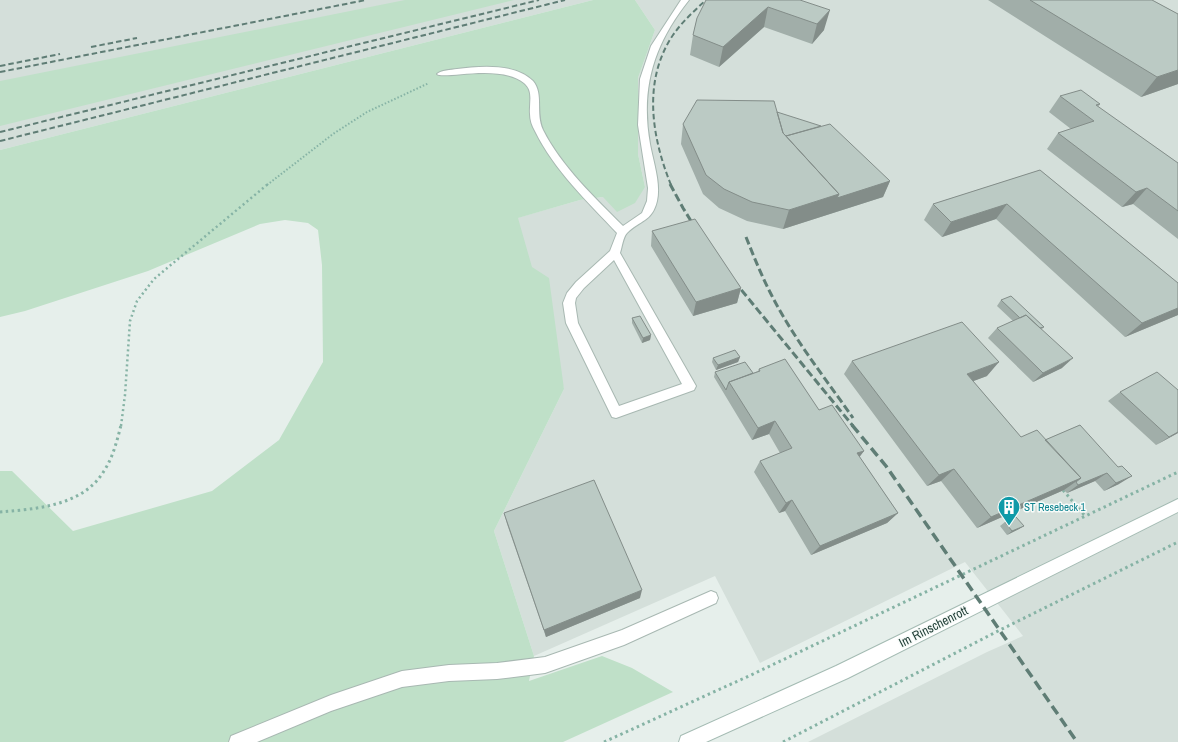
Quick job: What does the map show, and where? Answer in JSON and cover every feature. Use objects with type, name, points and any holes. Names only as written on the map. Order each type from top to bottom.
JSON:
[{"type":"main road","points":[[615,253],[690,386],[616,413],[572,323],[569,303],[571,296],[580,285],[615,253],[622,232],[646,215],[652,201],[653,188],[642,125],[644,79],[655,46],[680,5],[686,0]]},
{"type":"main road","points":[[441,74],[480,69],[502,71],[515,75],[528,83],[535,94],[534,118],[543,137],[589,198],[622,232]]},
{"type":"main road","name":"Im Rinschenrott","points":[[687,742],[842,672],[1178,505]]},
{"type":"main road","points":[[237,742],[331,703],[402,679],[449,673],[497,671],[545,665],[624,637],[711,598]]},
{"type":"path","points":[[0,512],[27,510],[62,503],[86,491],[105,472],[115,452],[123,415],[132,314],[139,297],[154,279],[274,179],[333,134],[367,112],[457,71]]},
{"type":"path","points":[[604,742],[751,675],[1178,472]]},
{"type":"path","points":[[1063,490],[1085,516]]},
{"type":"path","points":[[783,742],[1000,630],[1178,542]]},
{"type":"shaded area","points":[[0,0],[593,0],[0,150]]},
{"type":"shaded area","points":[[635,0],[1178,0],[1178,742],[808,742],[987,652],[1023,636],[965,562],[760,663],[715,576],[534,656],[494,531],[564,389],[517,218],[580,200],[603,197],[645,187],[638,154],[638,78],[655,30]]},
{"type":"green space","points":[[405,0],[514,0],[0,126],[0,81]]},
{"type":"green space","points":[[593,0],[635,0],[655,30],[638,78],[638,154],[645,187],[635,203],[617,212],[603,197],[580,200],[518,218],[532,267],[549,278],[564,389],[494,531],[534,656],[529,681],[602,656],[632,668],[673,692],[563,742],[0,742],[0,471],[12,471],[73,531],[212,491],[279,440],[323,362],[322,265],[318,230],[308,223],[285,220],[260,224],[148,271],[25,311],[0,317],[0,150]]},
{"type":"building","points":[[706,0],[800,0],[830,10],[817,24],[768,7],[723,47],[693,35],[697,18]]},
{"type":"building","points":[[1030,0],[1152,0],[1178,14],[1178,70],[1157,77]]},
{"type":"building","points":[[1081,90],[1100,104],[1096,105],[1178,163],[1178,211],[1147,188],[1136,192],[1058,133],[1094,121],[1060,96]]},
{"type":"building","points":[[697,100],[774,101],[783,133],[839,194],[789,210],[752,202],[724,189],[706,175],[683,124]]},
{"type":"building","points":[[777,112],[821,126],[786,136],[783,133]]},
{"type":"building","points":[[830,124],[890,181],[837,198],[839,194],[786,136]]},
{"type":"building","points":[[1040,170],[1178,283],[1178,308],[1142,323],[1007,204],[951,222],[933,204]]},
{"type":"building","points":[[695,219],[741,288],[696,302],[652,231]]},
{"type":"building","points":[[1011,296],[1044,327],[1040,328],[1026,315],[1020,318],[1001,300]]},
{"type":"building","points":[[1026,315],[1073,358],[1043,373],[997,328]]},
{"type":"building","points":[[640,316],[651,335],[643,338],[632,318]]},
{"type":"building","points":[[962,322],[999,362],[967,374],[1021,437],[1037,430],[1081,478],[991,517],[954,469],[939,475],[852,361]]},
{"type":"building","points":[[735,350],[740,357],[718,365],[713,358]]},
{"type":"building","points":[[785,359],[819,410],[832,405],[864,451],[857,453],[898,513],[820,546],[792,500],[786,503],[760,461],[792,448],[775,421],[758,428],[729,382],[760,371],[759,369]]},
{"type":"building","points":[[745,362],[753,373],[729,382],[726,390],[715,372]]},
{"type":"building","points":[[1157,372],[1178,390],[1178,432],[1169,437],[1120,392]]},
{"type":"building","points":[[1080,425],[1118,467],[1122,466],[1132,476],[1116,483],[1107,473],[1078,485],[1076,482],[1081,478],[1045,440]]},
{"type":"building","points":[[594,480],[642,590],[544,630],[504,513]]},
{"type":"building","points":[[1016,517],[1024,526],[1012,531],[1005,522]]},
{"type":"railway","points":[[0,72],[366,0]]},
{"type":"railway","points":[[0,132],[539,0]]},
{"type":"railway","points":[[0,141],[565,0]]},
{"type":"railway","points":[[671,185],[664,167],[655,129],[653,110],[657,71],[663,53],[673,35],[684,21],[706,0]]},
{"type":"railway","points":[[91,47],[137,38]]},
{"type":"railway","points":[[0,66],[60,54]]},
{"type":"railway","points":[[670,184],[696,229]]},
{"type":"railway","points":[[746,237],[765,282],[790,328],[853,418]]},
{"type":"railway","points":[[734,281],[853,426]]},
{"type":"railway","points":[[852,425],[886,466],[1077,742]]},
{"type":"place","name":"ST Resebeck 1","points":[[1009,526]]}]
